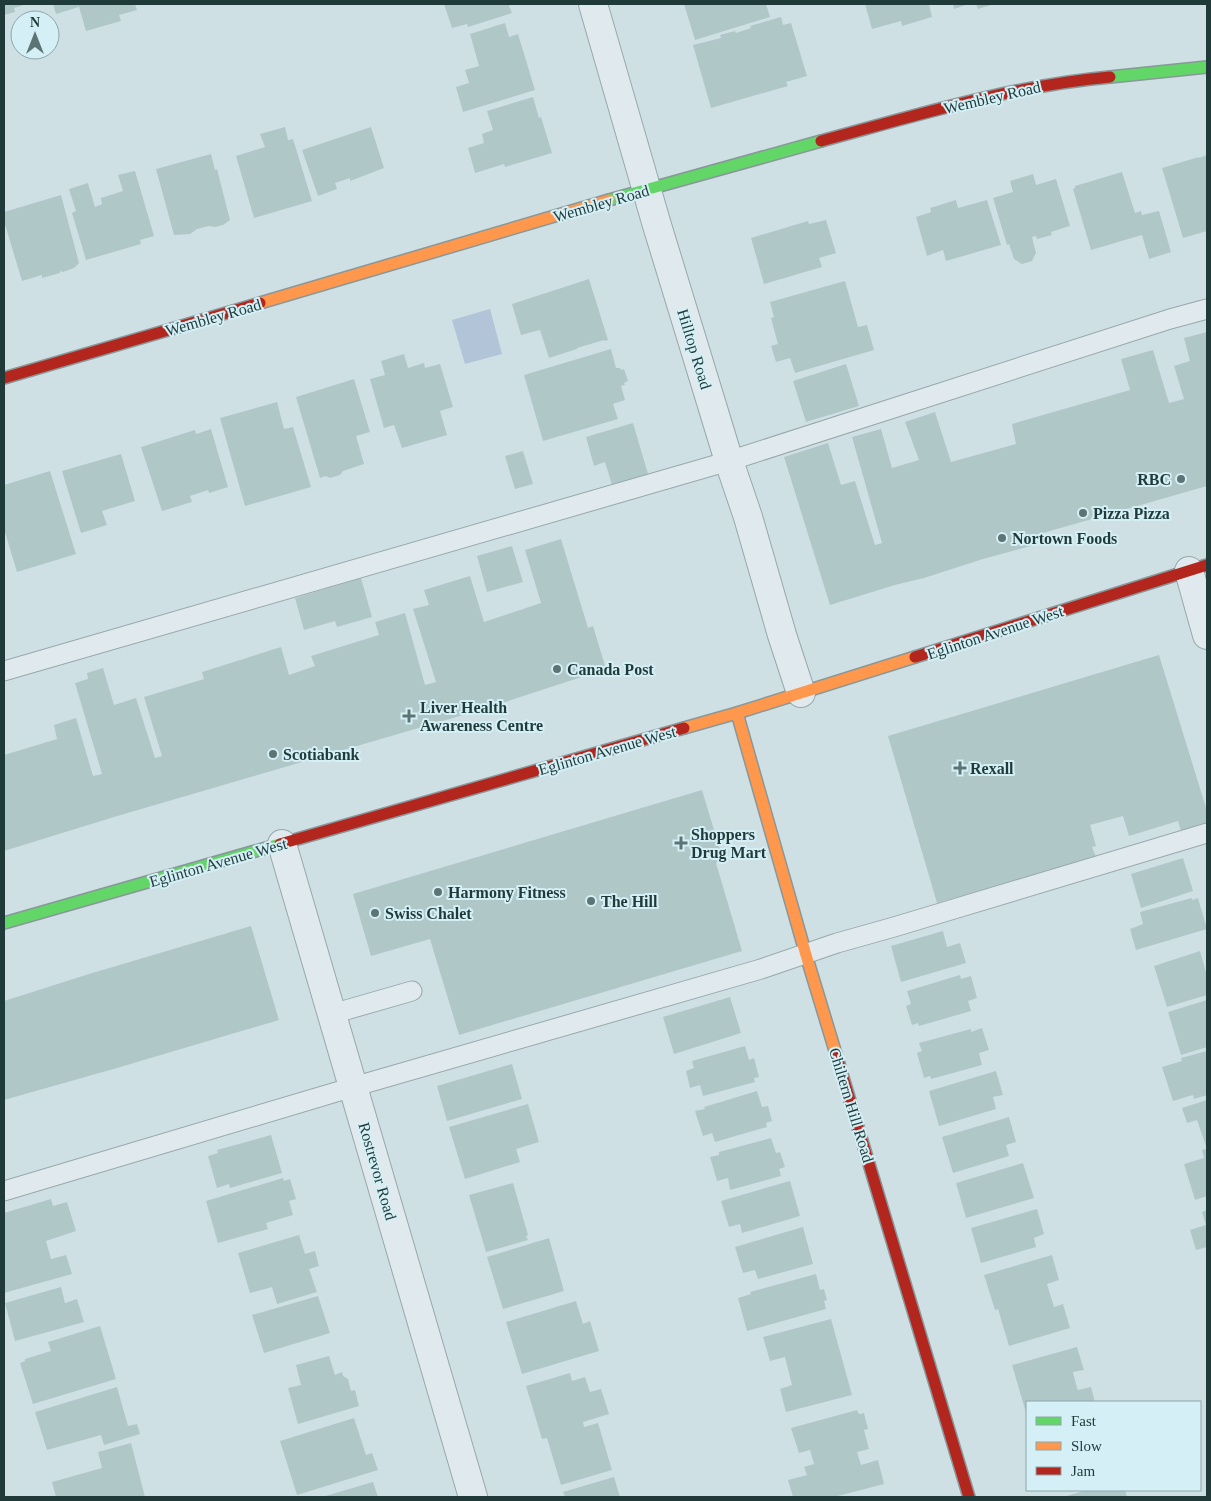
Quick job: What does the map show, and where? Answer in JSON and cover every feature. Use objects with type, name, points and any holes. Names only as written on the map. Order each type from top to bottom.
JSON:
[{"type":"street","name":"Hilltop Road","points":[[592,4],[782,635],[802,693]]},
{"type":"street","name":"Wembley Road","points":[[4,378],[647,189],[938,110],[1013,91],[1076,80],[1207,67]]},
{"type":"street","name":"Eglinton Avenue West","points":[[4,923],[737,713],[1198,568]]},
{"type":"street","points":[[1198,568],[1207,635]]},
{"type":"street","name":"Chiltern Hill Road","points":[[737,713],[806,955],[968,1497]]},
{"type":"street","name":"Rostrevor Road","points":[[282,844],[473,1497]]},
{"type":"lane","points":[[4,670],[729,461],[1170,319],[1207,309]]},
{"type":"lane","points":[[4,1191],[752,972],[806,955],[836,943],[1207,833]]},
{"type":"lane","points":[[332,1014],[412,991]]},
{"type":"shaded area","points":[[490,309],[502,354],[465,364],[452,320]]},
{"type":"building","points":[[4,4],[27,4],[14,8],[14,10],[10,10],[10,13],[4,15]]},
{"type":"building","points":[[53,4],[135,4],[137,10],[119,15],[121,21],[86,31],[79,7],[60,13],[60,10],[55,10]]},
{"type":"building","points":[[444,4],[511,4],[509,6],[512,13],[468,27],[467,24],[452,28]]},
{"type":"building","points":[[684,4],[766,4],[770,17],[695,40]]},
{"type":"building","points":[[865,4],[929,4],[932,17],[902,26],[901,21],[872,29]]},
{"type":"building","points":[[953,4],[969,4],[954,9]]},
{"type":"building","points":[[976,4],[994,4],[978,9]]},
{"type":"building","points":[[781,17],[783,25],[791,23],[807,76],[786,82],[788,86],[711,108],[693,45],[721,38],[720,35],[735,31],[736,33],[751,28],[750,26]]},
{"type":"building","points":[[505,23],[509,37],[518,34],[535,90],[463,112],[456,87],[469,83],[465,70],[479,66],[470,34]]},
{"type":"building","points":[[533,97],[552,153],[505,167],[504,164],[475,173],[468,148],[484,143],[482,134],[493,130],[487,111]]},
{"type":"building","points":[[285,127],[288,140],[293,139],[312,201],[254,218],[236,156],[265,147],[260,134]]},
{"type":"building","points":[[371,127],[384,168],[350,181],[350,178],[335,183],[337,189],[318,196],[302,150]]},
{"type":"building","points":[[211,154],[215,170],[217,169],[230,220],[223,225],[197,229],[190,234],[174,235],[156,169]]},
{"type":"building","points":[[1207,155],[1207,231],[1183,238],[1162,168]]},
{"type":"building","points":[[135,171],[154,236],[140,240],[141,244],[86,260],[72,213],[76,211],[69,189],[88,183],[95,207],[102,204],[101,198],[123,191],[118,175]]},
{"type":"building","points":[[1122,172],[1135,213],[1141,211],[1142,215],[1159,211],[1171,252],[1149,259],[1142,235],[1091,250],[1073,189],[1075,186]]},
{"type":"building","points":[[1033,174],[1036,185],[1056,179],[1070,226],[1051,232],[1052,235],[1037,239],[1036,236],[1032,237],[1036,253],[1032,261],[1022,264],[1014,259],[1009,244],[1007,245],[993,198],[1013,192],[1010,181]]},
{"type":"building","points":[[61,195],[79,263],[74,268],[63,272],[60,271],[60,273],[42,278],[42,275],[22,281],[4,221],[4,212]]},
{"type":"building","points":[[956,200],[958,208],[987,200],[1001,245],[946,261],[943,250],[927,256],[916,217],[931,212],[930,208]]},
{"type":"building","points":[[826,220],[836,253],[819,258],[822,267],[764,284],[751,238],[808,221],[809,224]]},
{"type":"building","points":[[589,279],[608,340],[549,358],[540,330],[521,335],[512,304]]},
{"type":"building","points":[[845,281],[858,327],[867,325],[874,350],[795,373],[790,358],[776,362],[771,346],[778,344],[771,318],[774,317],[770,302]]},
{"type":"building","points":[[1207,332],[1207,486],[1043,533],[1046,542],[830,605],[784,457],[828,443],[841,485],[855,481],[875,545],[882,543],[852,437],[881,429],[892,468],[919,460],[905,422],[935,412],[951,462],[1016,444],[1012,424],[1130,390],[1121,359],[1153,350],[1169,403],[1184,399],[1174,366],[1190,361],[1184,338]]},
{"type":"building","points":[[611,349],[616,368],[624,369],[628,381],[624,383],[625,385],[621,386],[625,400],[613,404],[618,419],[543,441],[524,375]]},
{"type":"building","points":[[404,354],[408,368],[424,363],[425,368],[440,364],[453,407],[440,411],[447,435],[402,448],[394,425],[384,428],[370,379],[385,375],[381,361]]},
{"type":"building","points":[[846,364],[859,406],[806,422],[793,381]]},
{"type":"building","points":[[354,379],[370,432],[356,436],[364,464],[343,471],[340,475],[320,478],[296,397]]},
{"type":"building","points":[[277,402],[284,429],[293,427],[311,487],[245,506],[220,418]]},
{"type":"building","points":[[633,423],[648,474],[612,485],[605,462],[594,466],[586,437]]},
{"type":"building","points":[[211,429],[228,487],[209,493],[208,490],[190,496],[192,502],[162,511],[141,447],[195,430],[196,434]]},
{"type":"building","points":[[523,451],[533,484],[515,489],[505,456]]},
{"type":"building","points":[[121,454],[135,501],[102,511],[107,525],[81,533],[62,471]]},
{"type":"building","points":[[50,471],[76,554],[17,572],[4,529],[4,485]]},
{"type":"building","points":[[561,539],[588,628],[593,626],[606,669],[487,708],[4,851],[4,755],[57,739],[54,725],[76,718],[93,776],[102,774],[75,683],[88,679],[87,673],[103,668],[114,705],[136,698],[155,758],[162,756],[144,697],[204,679],[202,672],[281,647],[289,675],[315,666],[311,656],[379,635],[375,622],[405,613],[425,685],[436,682],[413,609],[429,605],[424,590],[470,576],[484,622],[541,603],[525,550]]},
{"type":"building","points":[[512,546],[523,582],[487,592],[477,556]]},
{"type":"building","points":[[361,578],[372,617],[337,627],[335,621],[304,630],[295,598]]},
{"type":"building","points":[[1159,655],[1207,811],[1207,823],[1181,831],[1178,821],[1129,836],[1123,816],[1090,825],[1096,846],[1092,847],[1096,857],[937,903],[888,736]]},
{"type":"building","name":"The Hill","points":[[702,790],[723,860],[716,863],[742,951],[459,1035],[430,939],[371,956],[353,894]]},
{"type":"building","points":[[1183,858],[1193,891],[1141,908],[1131,874]]},
{"type":"building","points":[[1192,898],[1192,900],[1198,898],[1207,929],[1136,950],[1130,929],[1143,924],[1140,912]]},
{"type":"building","points":[[251,926],[279,1020],[4,1100],[4,1001]]},
{"type":"building","points":[[943,931],[947,947],[960,943],[966,963],[901,982],[891,946]]},
{"type":"building","points":[[1200,951],[1207,976],[1207,995],[1167,1007],[1154,966]]},
{"type":"building","points":[[960,975],[961,979],[971,976],[977,998],[968,1001],[971,1011],[919,1026],[918,1023],[912,1025],[906,1006],[911,1004],[907,991]]},
{"type":"building","points":[[730,997],[741,1033],[674,1054],[663,1017]]},
{"type":"building","points":[[1207,1000],[1207,1047],[1181,1055],[1168,1012]]},
{"type":"building","points":[[982,1028],[989,1050],[979,1053],[982,1065],[931,1079],[930,1076],[924,1078],[917,1053],[922,1051],[919,1043],[971,1029],[971,1032]]},
{"type":"building","points":[[745,1046],[749,1060],[754,1058],[759,1077],[754,1078],[755,1082],[703,1096],[700,1085],[690,1088],[686,1071],[694,1068],[692,1061]]},
{"type":"building","points":[[1207,1051],[1207,1095],[1194,1099],[1193,1095],[1173,1101],[1162,1067],[1182,1061],[1181,1058]]},
{"type":"building","points":[[512,1064],[522,1099],[447,1121],[437,1086]]},
{"type":"building","points":[[996,1071],[1003,1095],[993,1097],[996,1109],[939,1126],[929,1091]]},
{"type":"building","points":[[757,1091],[762,1107],[768,1106],[772,1121],[766,1123],[767,1127],[715,1142],[712,1133],[703,1136],[695,1111]]},
{"type":"building","points":[[1207,1100],[1207,1149],[1197,1120],[1187,1123],[1182,1108]]},
{"type":"building","points":[[528,1104],[539,1142],[516,1149],[520,1162],[465,1179],[449,1127]]},
{"type":"building","points":[[1009,1117],[1016,1142],[1006,1145],[1009,1156],[953,1173],[942,1137]]},
{"type":"building","points":[[271,1135],[282,1173],[230,1188],[229,1184],[217,1188],[208,1156],[218,1153],[217,1150]]},
{"type":"building","points":[[771,1138],[776,1153],[780,1152],[785,1167],[779,1169],[781,1176],[730,1190],[728,1178],[717,1181],[710,1157],[719,1155],[719,1152]]},
{"type":"building","points":[[1207,1149],[1207,1196],[1195,1200],[1184,1164],[1204,1158],[1202,1150]]},
{"type":"building","points":[[1023,1163],[1034,1198],[966,1218],[956,1183]]},
{"type":"building","points":[[283,1178],[284,1181],[290,1179],[296,1199],[289,1201],[293,1215],[266,1223],[268,1229],[218,1243],[206,1201]]},
{"type":"building","points":[[790,1181],[800,1216],[742,1233],[740,1224],[729,1227],[721,1201]]},
{"type":"building","points":[[513,1183],[528,1240],[486,1252],[469,1195]]},
{"type":"building","points":[[51,1199],[53,1206],[67,1202],[76,1231],[46,1241],[51,1259],[66,1255],[72,1274],[4,1293],[4,1213]]},
{"type":"building","points":[[1037,1209],[1044,1234],[1034,1238],[1036,1247],[981,1263],[971,1228]]},
{"type":"building","points":[[1207,1210],[1207,1247],[1196,1250],[1190,1230],[1206,1225],[1202,1212]]},
{"type":"building","points":[[803,1227],[813,1264],[758,1279],[755,1270],[743,1273],[735,1247]]},
{"type":"building","points":[[299,1235],[305,1254],[315,1251],[319,1266],[309,1269],[317,1292],[277,1304],[272,1287],[250,1293],[238,1253]]},
{"type":"building","points":[[549,1238],[564,1291],[503,1309],[487,1257]]},
{"type":"building","points":[[1052,1255],[1059,1280],[1047,1284],[1054,1307],[1063,1304],[1070,1328],[1009,1346],[998,1309],[995,1310],[984,1275]]},
{"type":"building","points":[[816,1274],[820,1290],[824,1289],[827,1300],[824,1301],[826,1309],[747,1331],[738,1298],[751,1294],[750,1292]]},
{"type":"building","points":[[61,1287],[65,1303],[77,1299],[84,1322],[15,1341],[5,1303]]},
{"type":"building","points":[[318,1296],[330,1333],[264,1353],[252,1315]]},
{"type":"building","points":[[576,1301],[583,1324],[590,1321],[599,1351],[522,1374],[506,1322]]},
{"type":"building","points":[[831,1319],[852,1395],[786,1412],[780,1389],[792,1385],[785,1357],[770,1361],[763,1337]]},
{"type":"building","points":[[100,1326],[116,1379],[33,1404],[20,1363],[25,1361],[25,1359],[51,1351],[48,1342]]},
{"type":"building","points":[[1077,1347],[1084,1370],[1073,1372],[1077,1388],[1078,1390],[1091,1387],[1095,1401],[1026,1401],[1026,1413],[1012,1365]]},
{"type":"building","points":[[329,1356],[335,1375],[342,1372],[343,1376],[348,1379],[351,1391],[355,1390],[359,1406],[298,1424],[288,1388],[301,1385],[296,1365]]},
{"type":"building","points":[[570,1373],[572,1381],[585,1377],[590,1392],[601,1389],[609,1414],[583,1422],[584,1427],[598,1423],[612,1470],[561,1485],[547,1438],[542,1439],[526,1386]]},
{"type":"building","points":[[117,1387],[128,1426],[137,1424],[140,1434],[104,1445],[101,1435],[47,1450],[35,1412]]},
{"type":"building","points":[[857,1410],[859,1414],[864,1413],[868,1429],[864,1430],[869,1449],[857,1452],[861,1465],[878,1460],[884,1484],[834,1497],[793,1497],[788,1480],[807,1475],[804,1467],[814,1464],[810,1450],[799,1453],[791,1428]]},
{"type":"building","points":[[354,1418],[366,1455],[372,1453],[378,1470],[297,1495],[280,1441]]},
{"type":"building","points":[[131,1443],[145,1497],[56,1497],[52,1482],[102,1468],[98,1452]]},
{"type":"building","points":[[614,1477],[620,1497],[565,1497],[563,1492]]},
{"type":"building","points":[[373,1482],[378,1497],[322,1497]]},
{"type":"building","points":[[1084,1491],[1125,1491],[1127,1497],[1063,1497]]},
{"type":"traffic: fast","points":[[1110,77],[1207,67]]},
{"type":"traffic: fast","points":[[609,200],[821,141]]},
{"type":"traffic: fast","points":[[4,923],[280,844]]},
{"type":"traffic: slow","points":[[260,303],[609,200]]},
{"type":"traffic: slow","points":[[684,728],[915,657]]},
{"type":"traffic: slow","points":[[737,713],[836,1054]]},
{"type":"traffic: jam","points":[[821,141],[1000,94],[1073,81],[1110,77]]},
{"type":"traffic: jam","points":[[4,378],[260,303]]},
{"type":"traffic: jam","points":[[915,657],[1207,565]]},
{"type":"traffic: jam","points":[[280,844],[684,728]]},
{"type":"traffic: jam","points":[[836,1054],[969,1497]]},
{"type":"place","name":"RBC","points":[[1181,479]]},
{"type":"place","name":"Pizza Pizza","points":[[1083,513]]},
{"type":"place","name":"Nortown Foods","points":[[1002,538]]},
{"type":"place","name":"Canada Post","points":[[557,669]]},
{"type":"place","name":"Liver Health Awareness Centre","points":[[409,716]]},
{"type":"place","name":"Scotiabank","points":[[273,754]]},
{"type":"place","name":"Rexall","points":[[960,768]]},
{"type":"place","name":"Shoppers Drug Mart","points":[[681,843]]},
{"type":"place","name":"Harmony Fitness","points":[[438,892]]},
{"type":"place","name":"The Hill","points":[[591,901]]},
{"type":"place","name":"Swiss Chalet","points":[[375,913]]}]
